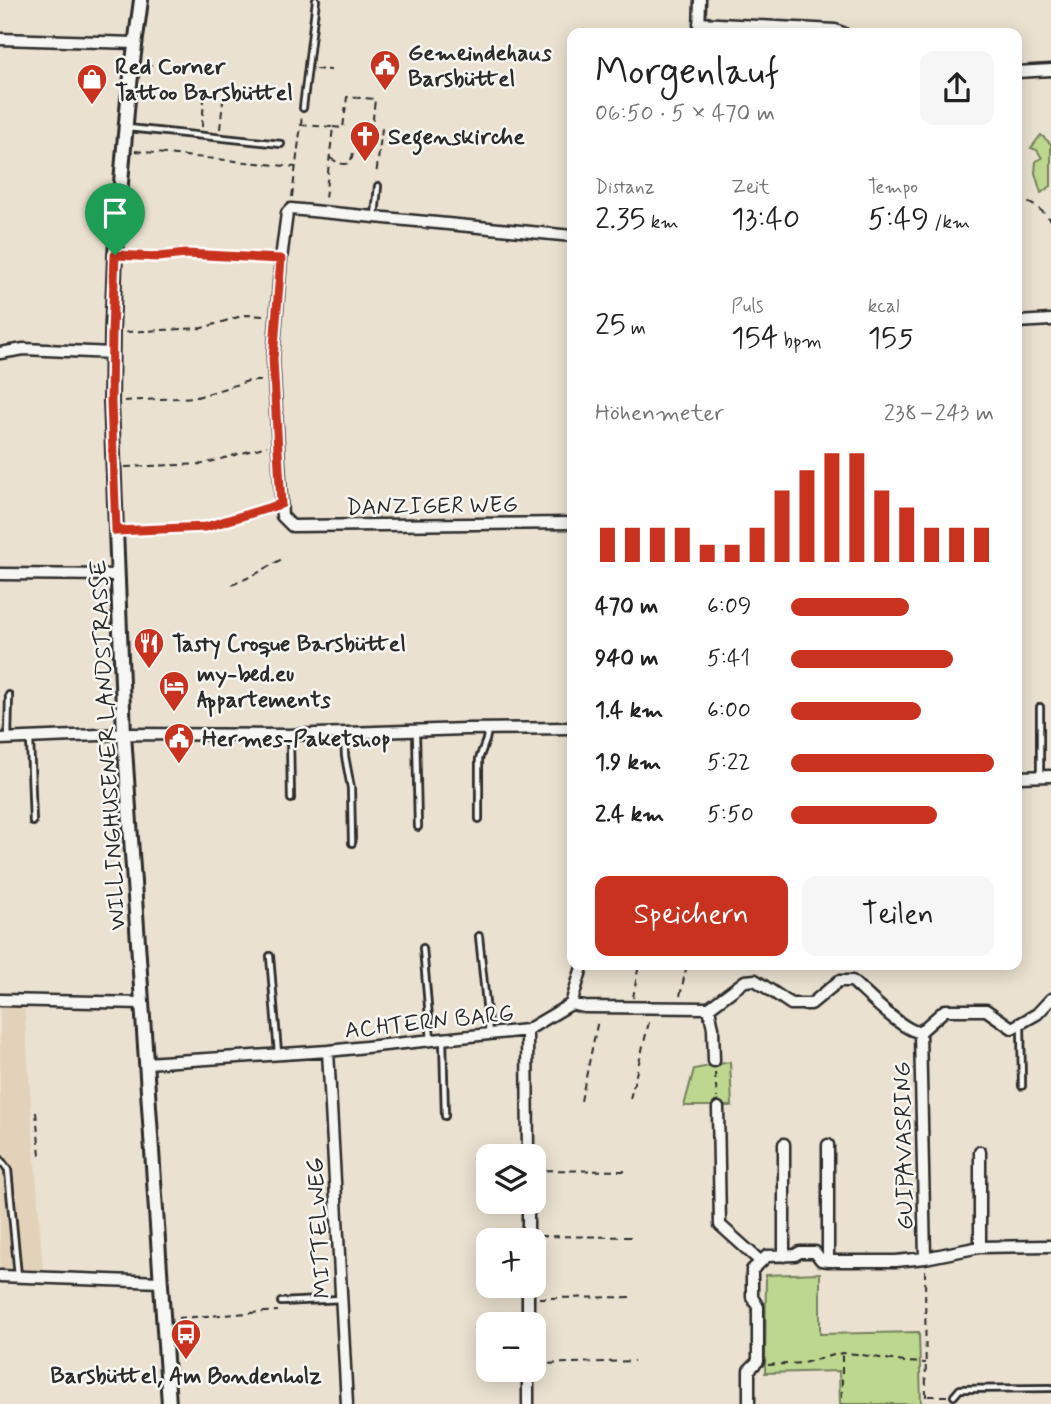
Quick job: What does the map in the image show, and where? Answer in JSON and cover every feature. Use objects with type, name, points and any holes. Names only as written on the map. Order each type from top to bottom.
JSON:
[{"type":"street","name":"WILLINGHUSENER LANDSTRASSE","points":[[141,0],[115,255],[111,402],[124,734],[169,1404]]},
{"type":"street","points":[[699,28],[700,0]]},
{"type":"street","points":[[0,39],[135,43]]},
{"type":"street","points":[[1022,72],[1051,70]]},
{"type":"street","points":[[281,504],[273,359],[281,259],[287,213],[291,209],[567,235]]},
{"type":"street","points":[[1022,321],[1051,320]]},
{"type":"street","points":[[0,353],[24,349],[111,352]]},
{"type":"street","name":"DANZIGER WEG","points":[[281,504],[282,516],[292,526],[567,523]]},
{"type":"street","points":[[0,574],[118,575]]},
{"type":"street","points":[[4,739],[124,734],[290,735],[567,728]]},
{"type":"street","points":[[1022,777],[1046,776]]},
{"type":"street","points":[[581,970],[571,1004],[585,1007],[709,1008],[745,981],[755,980],[791,1004],[811,1004],[839,981],[852,981],[892,1017],[914,1032],[920,1032],[945,1010],[986,1010],[1012,1028],[1037,1014],[1051,999]]},
{"type":"street","points":[[0,1000],[143,1003]]},
{"type":"street","name":"ACHTERN BARG","points":[[146,1063],[328,1051],[527,1030],[571,1004]]},
{"type":"street","points":[[709,1008],[713,1028],[714,1061]]},
{"type":"street","points":[[527,1030],[528,1144]]},
{"type":"street","name":"GUIPAVASRING","points":[[920,1032],[925,1258]]},
{"type":"street","name":"MITTELWEG","points":[[328,1051],[346,1404]]},
{"type":"street","points":[[718,1108],[720,1225],[760,1261],[752,1270],[752,1297],[758,1307],[758,1361],[749,1370],[749,1404]]},
{"type":"street","points":[[784,1144],[784,1256]]},
{"type":"street","points":[[828,1145],[828,1261]]},
{"type":"street","points":[[980,1152],[980,1247]]},
{"type":"street","name":"GUIPAVASRING","points":[[760,1261],[766,1256],[795,1255],[800,1252],[815,1252],[821,1260],[828,1261],[896,1261],[980,1247],[1051,1246]]},
{"type":"street","points":[[0,1276],[161,1282]]},
{"type":"street","points":[[528,1298],[528,1312]]},
{"type":"street","points":[[528,1382],[528,1404]]},
{"type":"lane","points":[[303,108],[316,0]]},
{"type":"lane","points":[[126,127],[281,144]]},
{"type":"lane","points":[[375,216],[378,186]]},
{"type":"lane","points":[[115,255],[158,257],[186,254]]},
{"type":"lane","points":[[4,739],[9,695]]},
{"type":"lane","points":[[1040,707],[1046,776]]},
{"type":"lane","points":[[478,819],[479,759],[488,729]]},
{"type":"lane","points":[[415,731],[418,827]]},
{"type":"lane","points":[[344,733],[351,788],[352,843]]},
{"type":"lane","points":[[290,735],[291,799]]},
{"type":"lane","points":[[30,738],[33,822]]},
{"type":"lane","points":[[479,936],[489,1034]]},
{"type":"lane","points":[[423,948],[431,1040]]},
{"type":"lane","points":[[270,956],[278,1055]]},
{"type":"lane","points":[[1021,1023],[1022,1086]]},
{"type":"lane","points":[[443,1039],[445,1116]]},
{"type":"lane","points":[[0,1158],[8,1170],[18,1277]]},
{"type":"lane","points":[[281,1302],[342,1299]]},
{"type":"lane","points":[[954,1396],[960,1389],[1051,1388]]},
{"type":"path","points":[[307,68],[331,70]]},
{"type":"path","points":[[301,125],[343,128],[347,97],[375,99],[372,128],[382,129],[375,180],[378,186]]},
{"type":"path","points":[[201,136],[204,100]]},
{"type":"path","points":[[220,137],[223,101]]},
{"type":"path","points":[[291,209],[303,108]]},
{"type":"path","points":[[324,211],[333,127]]},
{"type":"path","points":[[143,151],[296,167]]},
{"type":"path","points":[[329,158],[344,165],[351,161],[353,153]]},
{"type":"path","points":[[233,156],[233,161]]},
{"type":"path","points":[[265,158],[265,164]]},
{"type":"path","points":[[1022,200],[1044,212],[1051,220]]},
{"type":"path","points":[[186,254],[281,259]]},
{"type":"path","points":[[112,333],[202,328],[245,315],[277,316]]},
{"type":"path","points":[[111,402],[197,397],[248,381],[275,380]]},
{"type":"path","points":[[114,468],[203,464],[278,442]]},
{"type":"path","points":[[116,531],[206,527],[281,504]]},
{"type":"path","points":[[232,585],[282,559]]},
{"type":"path","points":[[631,1007],[638,970]]},
{"type":"path","points":[[677,1007],[686,970]]},
{"type":"path","points":[[581,1101],[600,1007]]},
{"type":"path","points":[[630,1099],[653,1007]]},
{"type":"path","points":[[714,1061],[718,1108]]},
{"type":"path","points":[[36,1112],[40,1155]]},
{"type":"path","points":[[546,1170],[629,1171]]},
{"type":"path","points":[[546,1238],[634,1237]]},
{"type":"path","points":[[925,1258],[926,1404]]},
{"type":"path","points":[[546,1298],[635,1297]]},
{"type":"path","points":[[178,1318],[287,1310]]},
{"type":"path","points":[[753,1366],[803,1363],[842,1353],[926,1363]]},
{"type":"path","points":[[842,1353],[842,1404]]},
{"type":"path","points":[[546,1364],[634,1361]]},
{"type":"path","points":[[927,1396],[954,1396]]},
{"type":"shaded area","points":[[0,1005],[24,1006],[43,1272],[0,1270]]},
{"type":"green space","points":[[1041,135],[1051,144],[1051,186],[1041,193],[1035,173],[1036,161],[1042,158],[1037,150],[1031,148]]},
{"type":"green space","points":[[730,1062],[732,1106],[684,1106],[694,1069]]},
{"type":"green space","points":[[820,1273],[820,1334],[919,1332],[921,1404],[840,1404],[839,1371],[765,1373],[766,1275]]},
{"type":"place","name":"Gemeindehaus Barsbüttel","points":[[385,92]]},
{"type":"place","name":"Red Corner Tattoo Barsbüttel","points":[[92,106]]},
{"type":"place","name":"Segenskirche","points":[[365,163]]},
{"type":"place","name":"Tasty Croque Barsbüttel","points":[[149,670]]},
{"type":"place","name":"my-bed.eu Appartements","points":[[174,713]]},
{"type":"place","name":"Hermes-Paketshop","points":[[179,765]]},
{"type":"place","name":"Barsbüttel, Am Bondenholz","points":[[186,1361]]},
{"type":"route","points":[[186,254],[281,259],[273,359],[281,504],[206,527],[116,531],[111,402],[115,255],[158,257],[186,254]]}]
